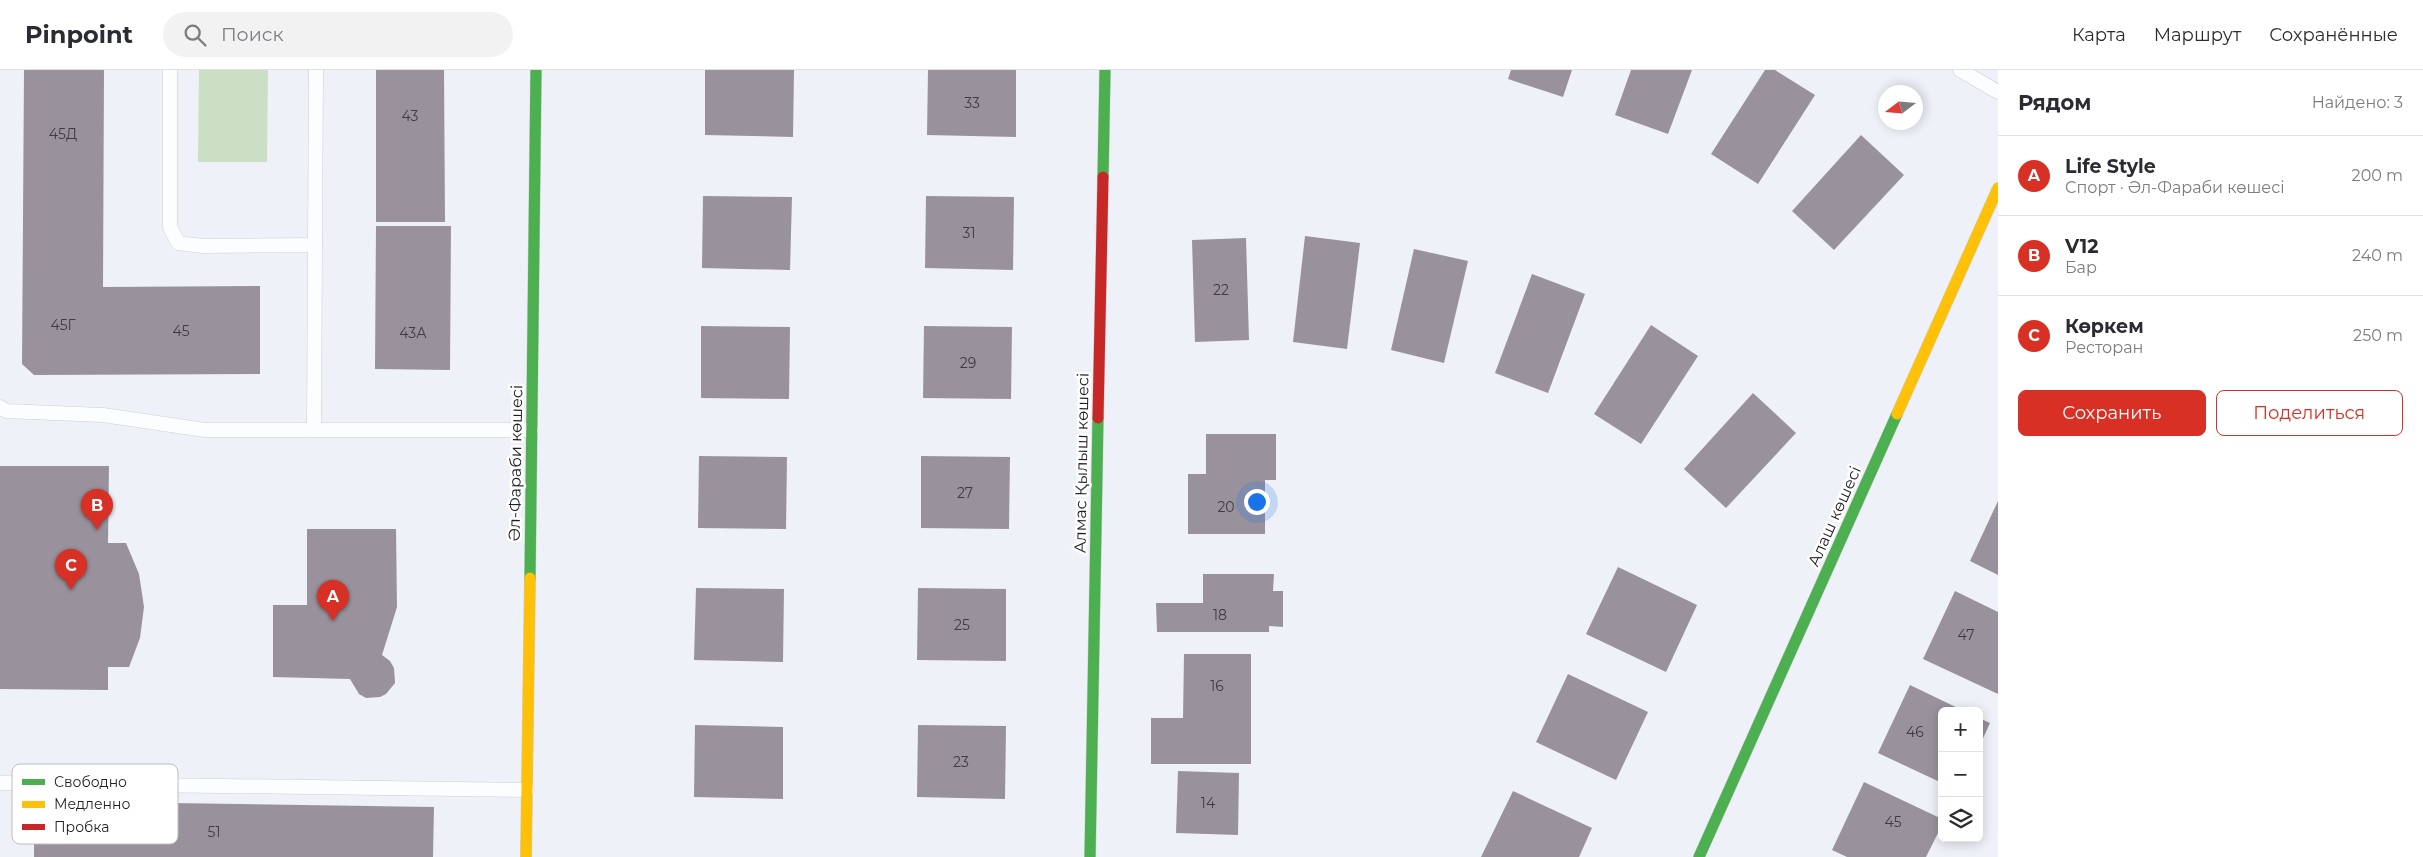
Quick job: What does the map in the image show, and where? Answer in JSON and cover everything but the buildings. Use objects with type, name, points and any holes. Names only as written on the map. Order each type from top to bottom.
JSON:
[{"type":"street","name":"Әл-Фараби көшесі","points":[[526,857],[536,70]]},
{"type":"street","name":"Алмас Қылыш көшесі","points":[[1090,857],[1104,70]]},
{"type":"street","name":"Алаш көшесі","points":[[1699,857],[1998,188]]},
{"type":"lane","points":[[170,70],[170,227],[178,243],[203,246],[315,245]]},
{"type":"lane","points":[[314,430],[316,70]]},
{"type":"lane","points":[[1960,70],[1998,92]]},
{"type":"lane","points":[[0,407],[6,411],[103,415],[205,430],[531,430]]},
{"type":"lane","points":[[178,785],[527,790]]},
{"type":"green space","points":[[199,70],[268,70],[267,162],[198,162]]},
{"type":"traffic: fast","points":[[530,578],[536,70]]},
{"type":"traffic: fast","points":[[1103,177],[1105,70]]},
{"type":"traffic: fast","points":[[1699,857],[1897,414]]},
{"type":"traffic: fast","points":[[1090,857],[1098,418]]},
{"type":"traffic: slow","points":[[1897,414],[1998,188]]},
{"type":"traffic: slow","points":[[526,857],[530,578]]},
{"type":"traffic: jam","points":[[1098,418],[1103,177]]},
{"type":"place","name":"V12","points":[[97,530]]},
{"type":"place","name":"Көркем","points":[[71,590]]},
{"type":"place","name":"Life Style","points":[[333,621]]}]
